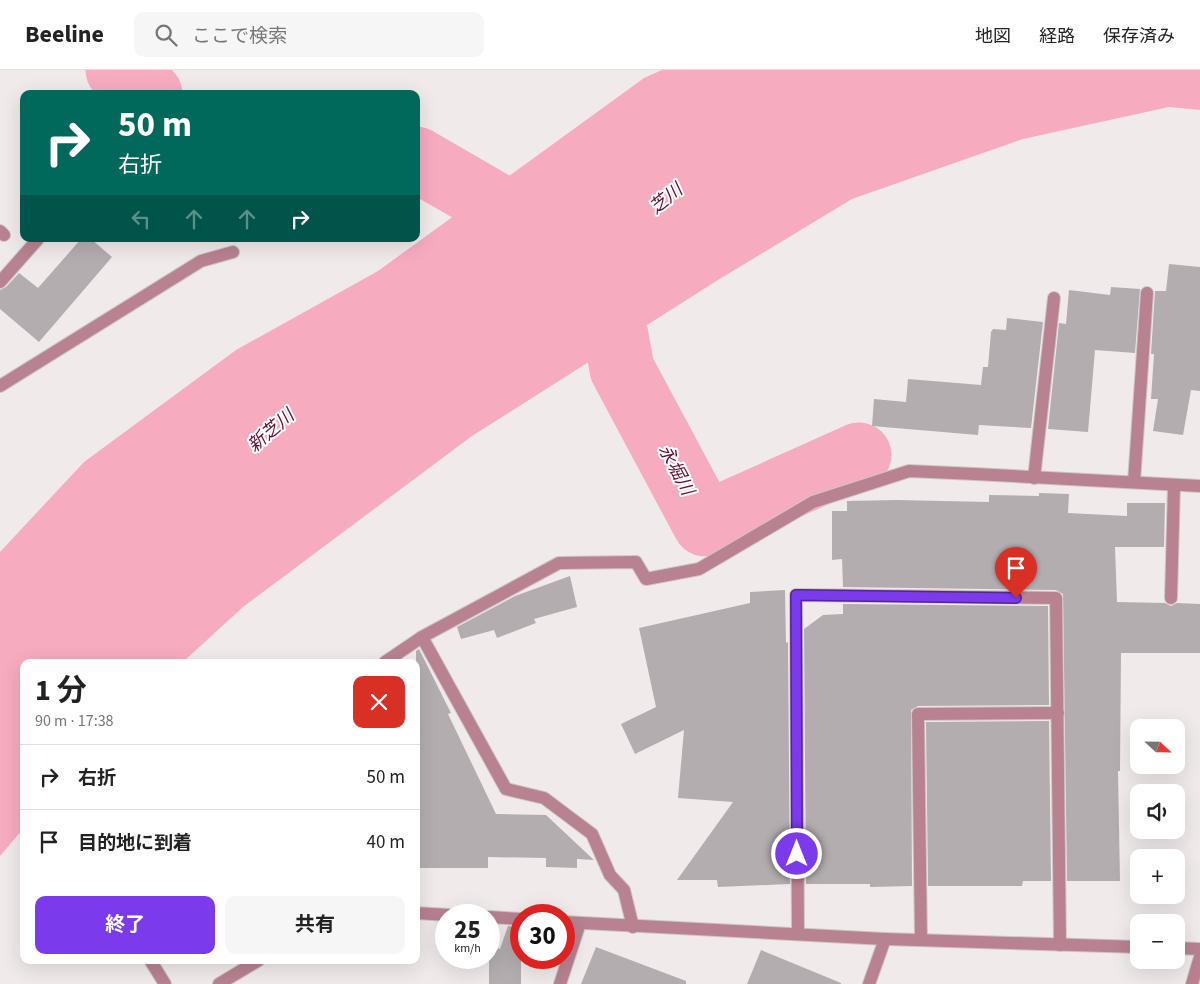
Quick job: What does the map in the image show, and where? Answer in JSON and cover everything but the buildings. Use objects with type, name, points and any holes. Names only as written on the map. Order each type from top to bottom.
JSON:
[{"type":"street","points":[[0,282],[35,242]]},
{"type":"street","points":[[0,386],[201,261],[233,252]]},
{"type":"street","points":[[1134,482],[1147,293]]},
{"type":"street","points":[[1034,478],[1054,298]]},
{"type":"street","points":[[389,659],[422,637],[559,563],[636,562],[646,579],[699,569],[813,502],[910,471],[1200,486]]},
{"type":"street","points":[[1171,598],[1174,486]]},
{"type":"street","points":[[798,934],[796,595],[1056,598],[1060,945]]},
{"type":"street","points":[[422,637],[506,790],[544,798],[592,834],[610,875],[624,890],[633,927]]},
{"type":"street","points":[[921,940],[918,714],[1058,713]]},
{"type":"street","points":[[420,913],[435,914]]},
{"type":"street","points":[[575,923],[885,939],[1130,947]]},
{"type":"street","points":[[560,984],[580,923]]},
{"type":"street","points":[[869,984],[885,939]]},
{"type":"street","points":[[1185,948],[1200,949]]},
{"type":"street","points":[[1192,984],[1200,957]]},
{"type":"street","points":[[152,964],[165,984]]},
{"type":"street","points":[[219,984],[252,964]]},
{"type":"water","name":"新芝川","points":[[662,70],[1200,70],[1200,110],[1169,107],[1023,139],[852,199],[718,280],[472,436],[243,607],[186,659],[20,659],[20,833],[0,856],[0,552],[84,462],[236,350],[378,271],[644,78]]},
{"type":"waterway","name":"芝川","points":[[118,70],[137,90]]},
{"type":"waterway","name":"芝川","points":[[420,161],[558,241]]},
{"type":"waterway","name":"永堀川","points":[[591,261],[608,292],[622,369],[705,524],[859,455]]},
{"type":"route","points":[[797,854],[796,595],[1016,598]]}]
